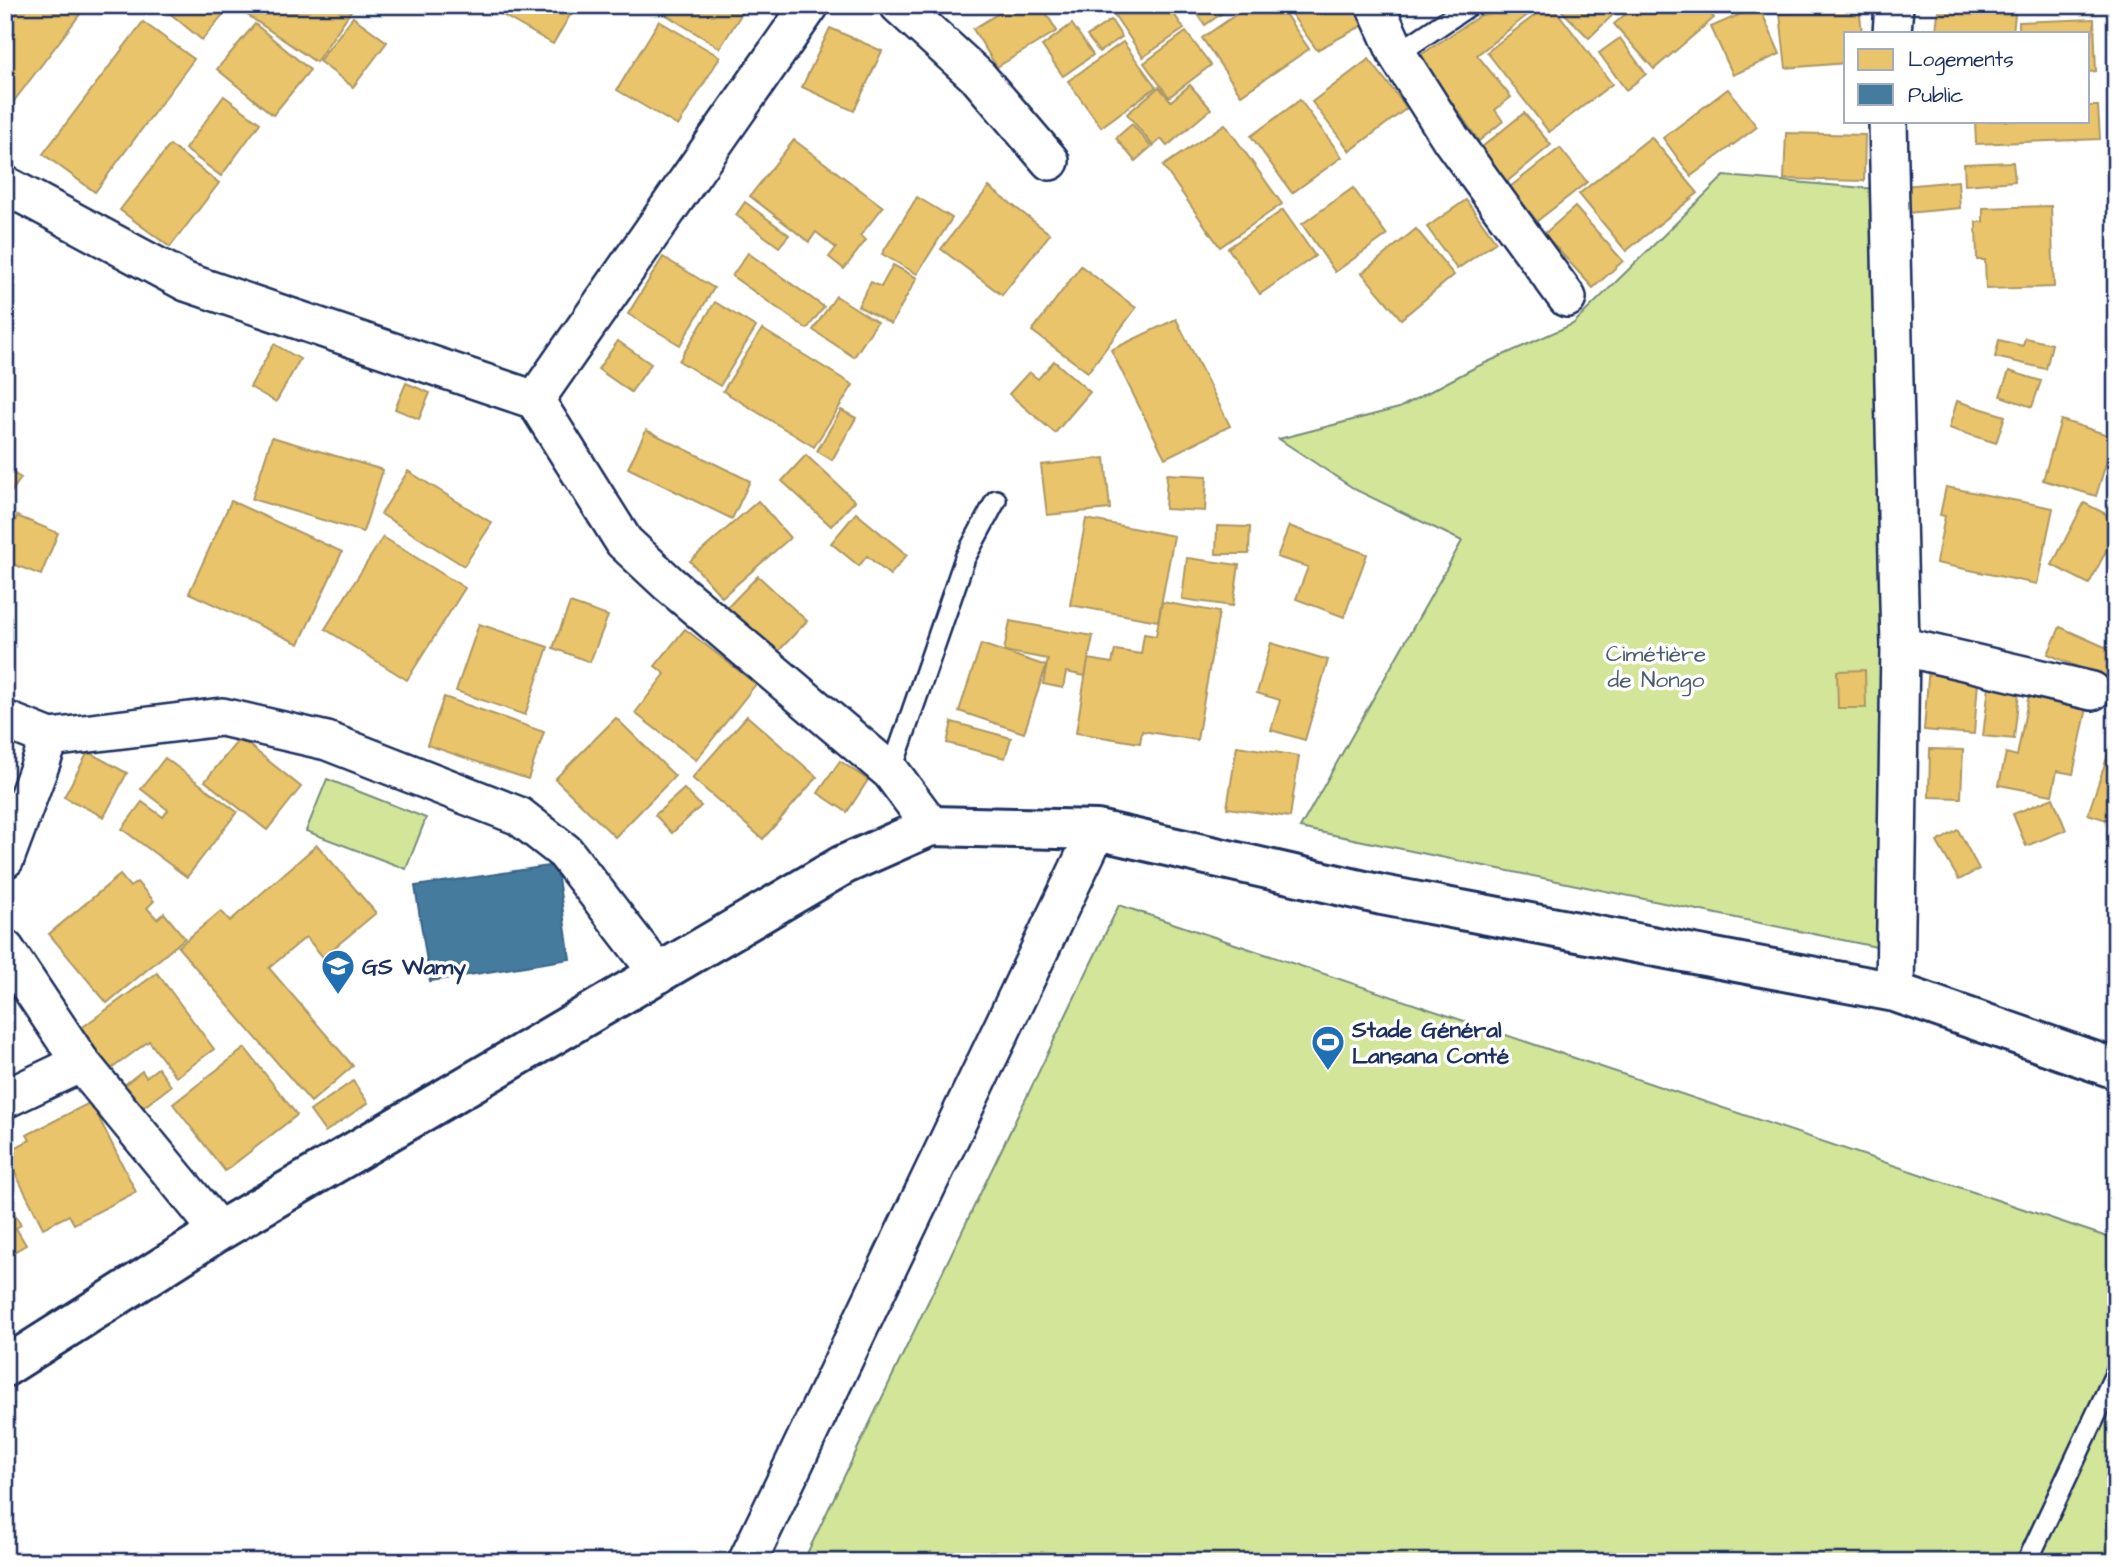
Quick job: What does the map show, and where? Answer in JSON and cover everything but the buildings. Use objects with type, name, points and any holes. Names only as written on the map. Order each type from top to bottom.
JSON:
[{"type":"street","points":[[535,400],[810,5]]},
{"type":"street","points":[[899,5],[979,78],[1050,160]]},
{"type":"street","points":[[1375,5],[1397,54],[1451,139],[1567,298]]},
{"type":"street","points":[[1892,32],[1894,5]]},
{"type":"street","points":[[1888,122],[1899,646],[1895,992]]},
{"type":"street","points":[[5,185],[186,282],[535,400],[624,542],[669,584],[891,772],[931,826]]},
{"type":"street","points":[[1899,646],[2092,691]]},
{"type":"street","points":[[5,720],[50,738],[222,717],[340,746],[519,816],[565,852],[659,974]]},
{"type":"street","points":[[5,859],[50,738]]},
{"type":"street","points":[[5,1367],[219,1231],[843,865],[931,826],[1097,830],[1382,895],[1895,992],[2116,1069]]},
{"type":"street","points":[[747,1562],[1097,830]]},
{"type":"street","points":[[5,949],[81,1063],[219,1231]]},
{"type":"street","points":[[5,1099],[81,1063]]},
{"type":"lane","points":[[1397,54],[1470,5]]},
{"type":"lane","points":[[891,772],[965,558],[996,500]]},
{"type":"lane","points":[[2027,1562],[2116,1372]]},
{"type":"green space","name":"Cimétière de Nongo","points":[[1724,176],[1876,189],[1886,949],[1300,828],[1462,541],[1356,490],[1279,439],[1399,408],[1474,368],[1573,324]]},
{"type":"green space","points":[[327,779],[426,818],[406,869],[306,831]]},
{"type":"green space","name":"Stade Général Lansana Conté","points":[[1119,905],[2116,1240],[2116,1562],[803,1562]]},
{"type":"place","name":"GS Wamy","points":[[338,996]]},
{"type":"place","name":"Stade Général Lansana Conté","points":[[1328,1072]]}]
